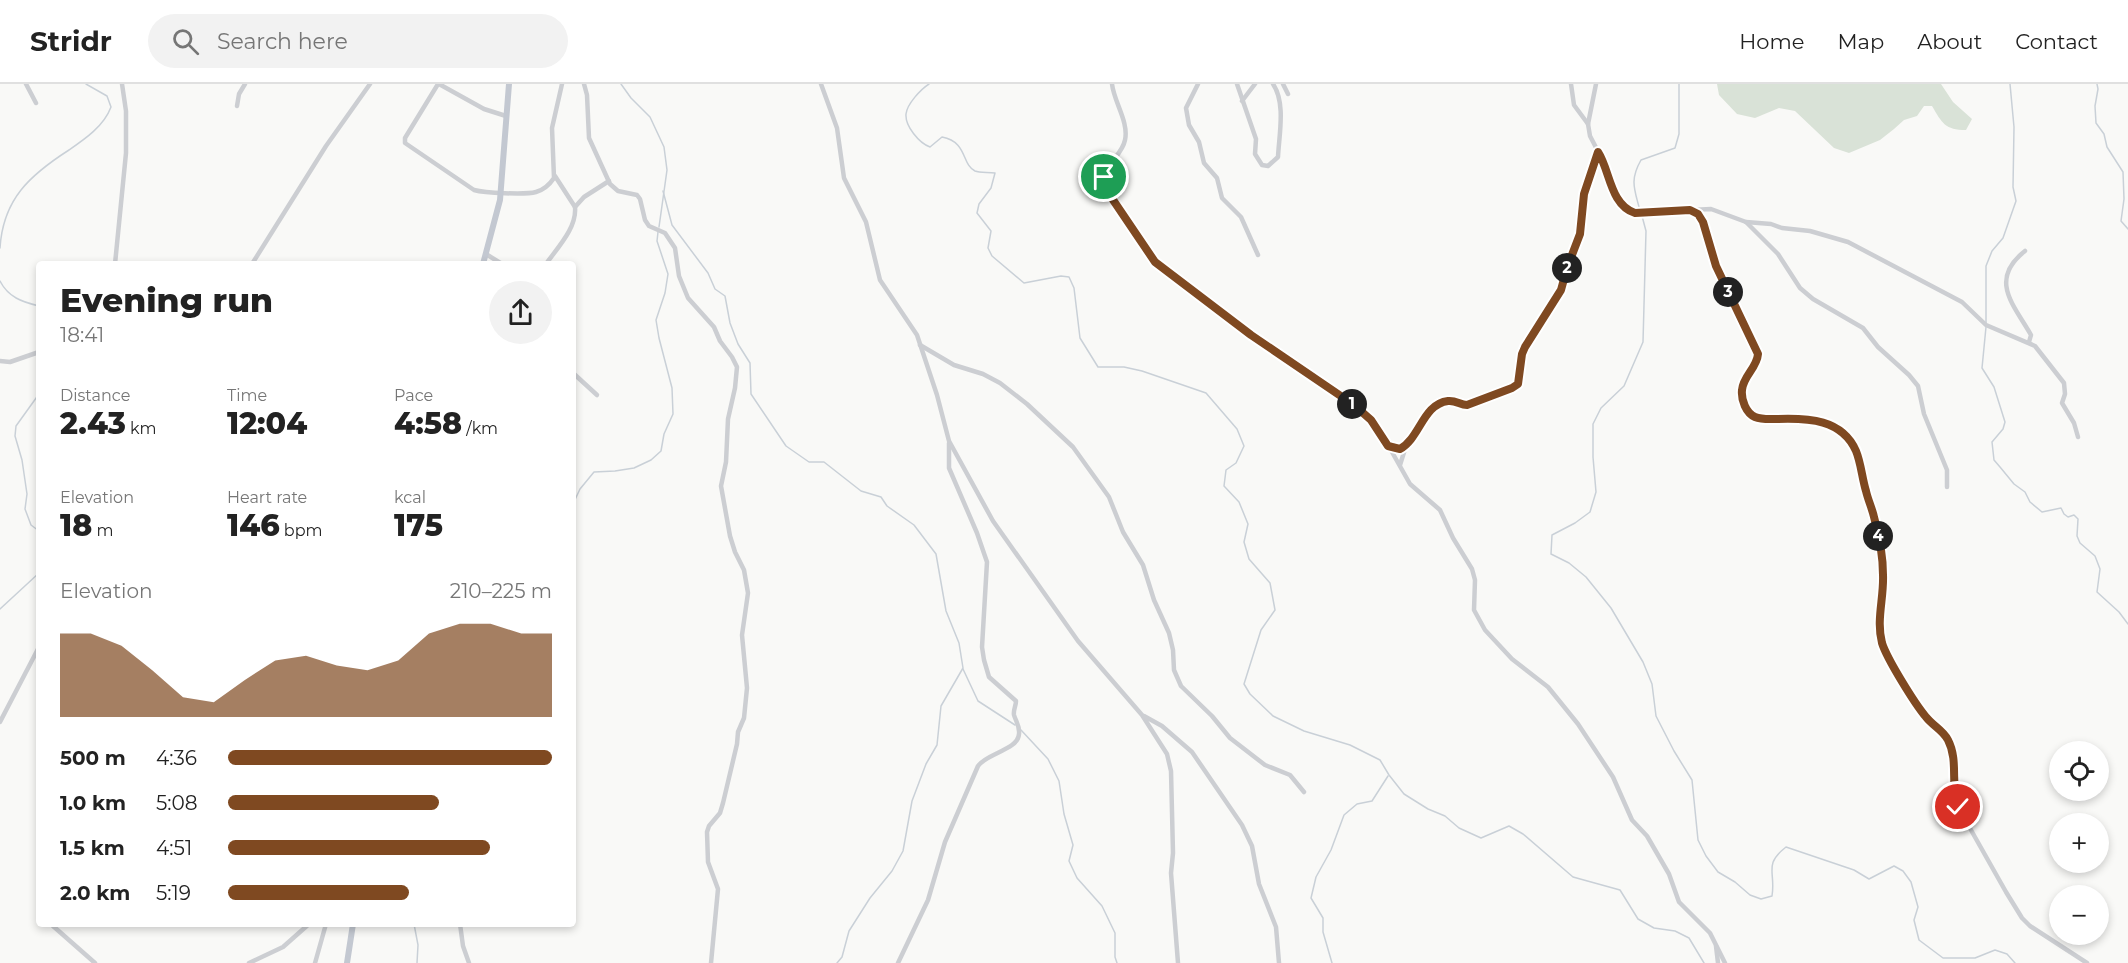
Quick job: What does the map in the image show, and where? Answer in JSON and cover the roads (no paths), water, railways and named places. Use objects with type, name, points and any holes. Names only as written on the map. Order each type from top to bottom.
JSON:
[{"type":"main road","points":[[484,261],[498,212],[509,84]]},
{"type":"main road","points":[[347,963],[353,927]]},
{"type":"street","points":[[26,84],[36,103]]},
{"type":"street","points":[[115,261],[126,153],[126,111],[122,84]]},
{"type":"street","points":[[237,106],[244,84]]},
{"type":"street","points":[[254,261],[326,146],[370,84]]},
{"type":"street","points":[[506,116],[484,109],[439,84],[405,138],[405,143],[474,190],[536,192],[550,184],[555,176]]},
{"type":"street","points":[[548,261],[571,227],[575,217],[574,207],[555,176],[552,128],[561,84]]},
{"type":"street","points":[[584,84],[587,95],[589,138],[609,181],[618,191],[637,195],[649,226],[665,233],[675,248],[679,276],[688,298],[714,327],[737,367],[728,419],[726,462],[721,486],[730,536],[744,570],[748,593],[742,635],[747,688],[744,718],[738,732],[723,803],[720,813],[709,825],[707,832],[708,862],[718,889],[711,963]]},
{"type":"street","points":[[821,84],[839,135],[844,178],[866,222],[880,280],[909,320],[920,345],[937,395],[949,441],[993,522],[1078,641],[1142,715],[1164,747],[1171,771],[1173,853],[1171,873],[1178,963]]},
{"type":"street","points":[[1112,84],[1125,139],[1121,149],[1108,166],[1104,182],[1108,193],[1146,250],[1155,262],[1251,335],[1354,405],[1371,420],[1413,488],[1440,510],[1453,538],[1472,569],[1475,580],[1474,606],[1485,630],[1512,659],[1548,687],[1578,724],[1613,777],[1632,820],[1647,836],[1669,874],[1679,902],[1706,928],[1725,963]]},
{"type":"street","points":[[1198,84],[1186,108],[1189,125],[1199,142],[1204,163],[1217,178],[1222,198],[1241,217],[1258,255]]},
{"type":"street","points":[[1237,84],[1256,139],[1255,154],[1262,165],[1268,166],[1278,157],[1279,102],[1277,89],[1273,84]]},
{"type":"street","points":[[1242,101],[1255,84]]},
{"type":"street","points":[[1283,84],[1288,94]]},
{"type":"street","points":[[1571,84],[1574,105],[1588,124]]},
{"type":"street","points":[[1596,84],[1588,124],[1590,135],[1610,184],[1627,210],[1635,213],[1712,209],[1746,222],[1810,231],[1848,242],[1962,302],[1986,325],[2035,346],[2064,383],[2066,394],[2062,403],[2074,423],[2078,437]]},
{"type":"street","points":[[1400,465],[1406,446],[1428,414],[1442,403],[1454,401],[1467,405],[1518,384],[1525,347],[1561,290],[1580,234],[1584,194],[1598,152]]},
{"type":"street","points":[[574,207],[584,197],[609,181]]},
{"type":"street","points":[[1690,210],[1698,214],[1703,222],[1716,266],[1758,354],[1742,390],[1748,412],[1756,418],[1806,418],[1822,421],[1835,428],[1852,444],[1857,453],[1878,533],[1884,576],[1880,628],[1886,652],[1924,714],[1942,732],[1950,745],[1953,757],[1955,800],[2022,918],[2030,926],[2086,963]]},
{"type":"street","points":[[1746,222],[1778,254],[1800,288],[1863,328],[1878,347],[1915,381],[1924,414],[1947,470],[1947,487]]},
{"type":"street","points":[[2025,251],[2007,275],[2005,286],[2018,317],[2031,335],[2029,342]]},
{"type":"street","points":[[486,255],[497,261]]},
{"type":"street","points":[[920,345],[954,365],[995,379],[1027,404],[1077,452],[1109,497],[1123,532],[1143,565],[1172,644],[1174,670],[1181,686],[1208,711],[1230,738],[1265,765],[1290,775],[1304,792]]},
{"type":"street","points":[[0,362],[10,362],[36,353]]},
{"type":"street","points":[[576,376],[597,395]]},
{"type":"street","points":[[898,963],[928,900],[945,842],[978,766],[985,759],[1015,744],[1019,735],[1018,722],[1013,713],[1016,701],[992,680],[984,660],[982,647],[987,562],[949,468],[949,441]]},
{"type":"street","points":[[1388,446],[1400,449],[1406,446]]},
{"type":"street","points":[[0,722],[36,653]]},
{"type":"street","points":[[1142,715],[1162,726],[1185,744],[1242,825],[1252,846],[1259,884],[1276,927],[1279,963]]},
{"type":"street","points":[[54,927],[95,963]]},
{"type":"street","points":[[249,963],[283,947],[306,927]]},
{"type":"street","points":[[315,963],[325,927]]},
{"type":"street","points":[[460,927],[463,946],[469,963]]},
{"type":"street","points":[[1715,943],[1718,963]]},
{"type":"waterway","points":[[0,248],[7,216],[21,190],[42,169],[93,132],[108,114],[111,107],[107,96],[86,84]]},
{"type":"waterway","points":[[621,84],[650,117],[664,147],[667,170],[659,227]]},
{"type":"waterway","points":[[929,84],[912,101],[906,119],[921,142],[930,147],[942,137],[950,140],[956,143],[975,171],[995,173],[991,188],[979,204],[977,213],[991,231],[988,248],[992,256],[1024,283],[1061,276],[1069,277],[1074,288],[1080,338],[1098,367],[1124,367],[1142,371],[1206,393],[1237,429],[1244,446],[1236,463],[1226,470],[1224,486],[1239,502],[1248,524],[1244,542],[1249,559],[1270,583],[1275,610],[1261,630],[1244,684],[1250,694],[1273,716],[1304,731],[1350,745],[1380,760],[1404,794],[1428,809],[1445,816],[1459,828],[1481,838],[1509,826],[1523,834],[1573,877],[1620,890],[1638,919],[1654,928],[1675,931],[1689,938],[1704,963]]},
{"type":"waterway","points":[[1640,211],[1634,186],[1637,167],[1641,160],[1675,148],[1679,134],[1679,84]]},
{"type":"waterway","points":[[1986,323],[1986,266],[1992,251],[2003,238],[2016,201],[2013,187],[2014,127],[2010,84]]},
{"type":"waterway","points":[[2097,84],[2096,123],[2104,134],[2107,147],[2123,172],[2124,199],[2121,221],[2128,229]]},
{"type":"waterway","points":[[663,191],[672,225],[708,273],[715,289],[725,296],[730,323],[738,344],[750,363],[751,394],[786,446],[809,462],[824,462],[861,491],[881,497],[887,506],[914,525],[936,554],[946,611],[959,643],[963,668],[941,706],[937,745],[926,764],[912,801],[903,851],[892,871],[870,898],[849,931],[842,957],[837,963]]},
{"type":"waterway","points":[[1642,216],[1646,231],[1643,342],[1624,386],[1601,408],[1593,424],[1596,492],[1590,512],[1552,535],[1551,554],[1569,563],[1586,577],[1611,608],[1643,662],[1652,684],[1656,716],[1692,780],[1698,840],[1718,872],[1735,882],[1750,895],[1761,899],[1772,896],[1773,864],[1779,853],[1786,847],[1854,870],[1869,879],[1894,866],[1903,871],[1911,882],[1918,907],[1914,920],[1919,940],[1943,958],[1975,958],[1995,950],[2007,954],[2015,963]]},
{"type":"waterway","points":[[576,498],[594,472],[634,468],[651,460],[661,451],[664,434],[673,414],[672,388],[656,320],[665,293],[668,274],[657,241],[658,232]]},
{"type":"waterway","points":[[0,281],[3,287],[16,298],[36,305]]},
{"type":"waterway","points":[[1986,327],[1982,368],[1994,387],[2005,422],[2003,429],[1992,442],[1994,460],[2014,484],[2025,492],[2030,502],[2042,512],[2061,508],[2068,517],[2074,515],[2078,519],[2077,536],[2080,543],[2095,556],[2100,569],[2097,592],[2119,612],[2128,624]]},
{"type":"waterway","points":[[36,398],[16,426],[15,436],[22,460],[27,494],[25,509],[31,525],[36,529]]},
{"type":"waterway","points":[[0,609],[36,576]]},
{"type":"waterway","points":[[963,669],[978,701],[1015,725]]},
{"type":"waterway","points":[[1021,730],[1048,759],[1059,781],[1064,814],[1073,845],[1069,861],[1077,878],[1102,906],[1115,933],[1117,963]]},
{"type":"waterway","points":[[1332,963],[1323,932],[1323,918],[1311,898],[1316,877],[1331,850],[1344,815],[1357,804],[1372,801],[1388,776]]},
{"type":"waterway","points":[[415,927],[418,945],[417,963]]}]
